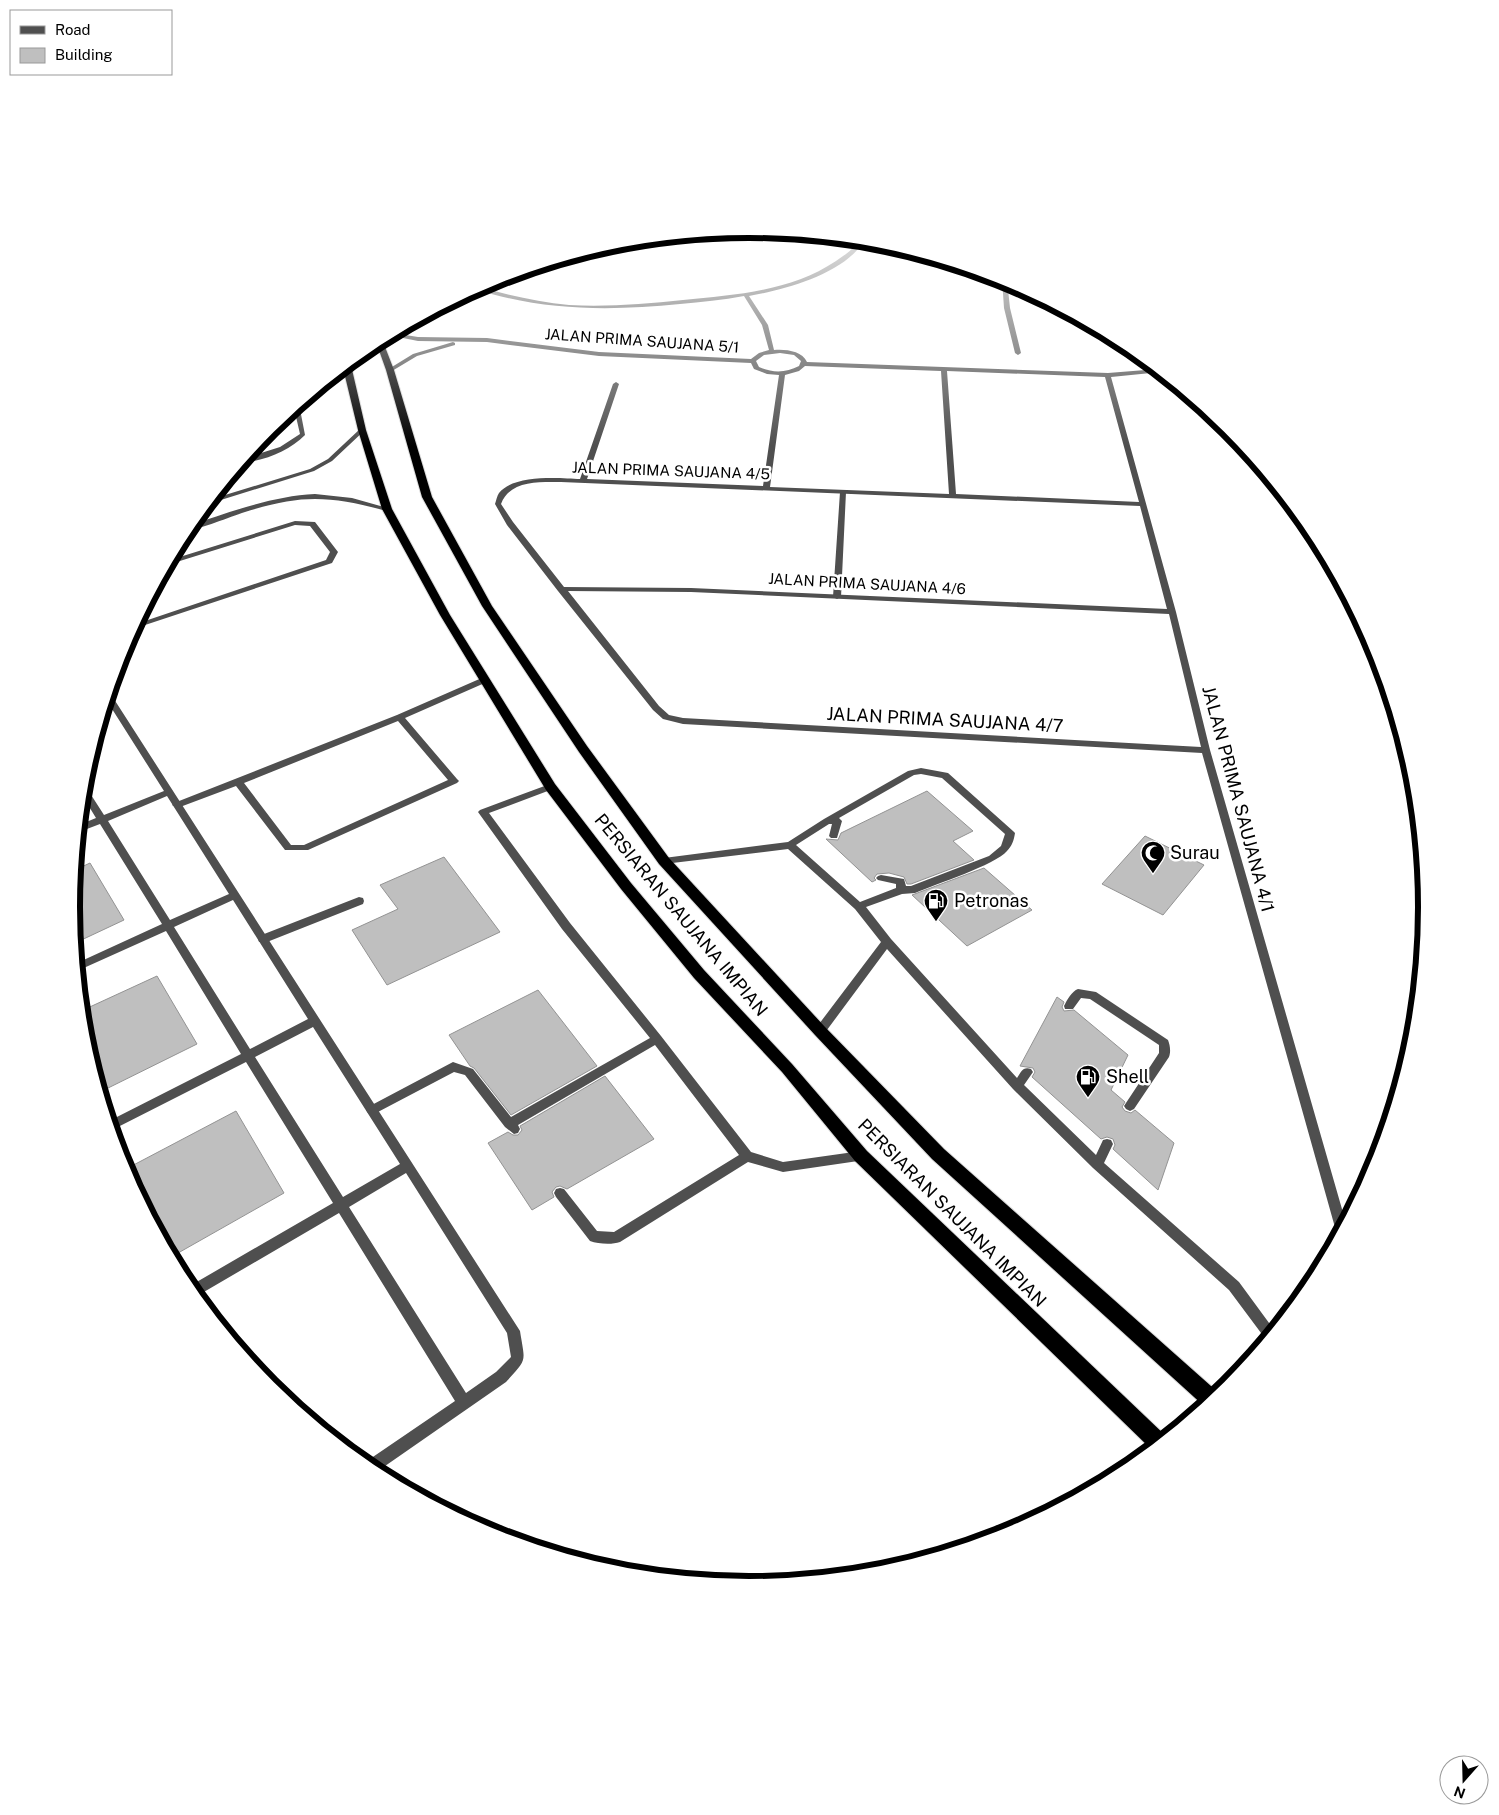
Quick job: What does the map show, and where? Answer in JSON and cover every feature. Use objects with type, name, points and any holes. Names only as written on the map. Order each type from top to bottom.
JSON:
[{"type":"highway","name":"PERSIARAN SAUJANA IMPIAN","points":[[382,348],[427,497],[487,606],[583,749],[664,861],[820,1031],[938,1154],[1207,1396]]},
{"type":"highway","name":"PERSIARAN SAUJANA IMPIAN","points":[[348,371],[362,430],[387,509],[444,615],[550,787],[626,886],[699,974],[787,1068],[861,1156],[1156,1440]]},
{"type":"street","points":[[489,291],[566,306],[638,306],[746,295],[813,277]]},
{"type":"street","points":[[1005,289],[1007,308],[1018,353]]},
{"type":"street","points":[[746,295],[765,325],[772,352]]},
{"type":"street","name":"JALAN PRIMA SAUJANA 5/1","points":[[402,336],[418,339],[487,340],[619,356],[753,361]]},
{"type":"street","name":"JALAN PRIMA SAUJANA 5/1","points":[[390,370],[431,349],[471,341]]},
{"type":"street","points":[[804,364],[801,357],[796,354],[772,352],[761,354],[753,361],[756,368],[762,371],[782,374],[798,370],[804,364],[1108,375],[1151,372]]},
{"type":"street","points":[[944,369],[953,496]]},
{"type":"street","points":[[766,488],[782,374]]},
{"type":"street","name":"JALAN PRIMA SAUJANA 4/1","points":[[1108,375],[1172,612],[1206,750],[1340,1223]]},
{"type":"street","points":[[583,481],[616,384]]},
{"type":"street","points":[[254,458],[277,451],[294,443],[303,434],[299,413]]},
{"type":"street","points":[[219,499],[312,470],[330,460],[362,430]]},
{"type":"street","name":"JALAN PRIMA SAUJANA 4/5","points":[[683,721],[666,717],[656,708],[561,589],[502,513],[498,504],[498,498],[501,493],[521,483],[583,481],[1142,504]]},
{"type":"street","points":[[837,597],[843,492]]},
{"type":"street","points":[[201,524],[292,497],[314,496],[335,498],[387,509]]},
{"type":"street","points":[[143,624],[329,561],[334,552],[312,524],[294,523],[178,560]]},
{"type":"street","name":"JALAN PRIMA SAUJANA 4/6","points":[[561,589],[691,590],[1172,612]]},
{"type":"street","points":[[177,804],[238,782],[400,717],[484,680]]},
{"type":"street","points":[[110,710],[177,804],[513,1331],[518,1359],[502,1377],[376,1463]]},
{"type":"street","points":[[238,782],[288,848],[305,848],[454,782],[400,717]]},
{"type":"street","name":"JALAN PRIMA SAUJANA 4/7","points":[[683,721],[1132,748],[1206,750]]},
{"type":"street","points":[[664,861],[790,845],[827,821],[911,773],[920,771],[945,775],[1010,834],[1009,842],[1003,851],[992,858],[912,890],[901,890],[859,906]]},
{"type":"street","points":[[550,787],[483,812],[566,926],[657,1039],[747,1156],[783,1167],[861,1156]]},
{"type":"street","points":[[85,827],[169,792]]},
{"type":"street","points":[[89,799],[464,1403]]},
{"type":"street","points":[[827,821],[837,821],[834,836]]},
{"type":"street","points":[[790,845],[859,906],[887,942],[1017,1086],[1098,1164],[1234,1286],[1268,1331]]},
{"type":"street","points":[[881,878],[901,881],[901,890]]},
{"type":"street","points":[[83,965],[235,895]]},
{"type":"street","points":[[263,939],[359,902]]},
{"type":"street","points":[[820,1031],[887,942]]},
{"type":"street","points":[[1069,1006],[1078,993],[1092,995],[1164,1043],[1165,1054],[1130,1106]]},
{"type":"street","points":[[116,1123],[315,1021]]},
{"type":"street","points":[[372,1110],[453,1067],[469,1072],[511,1126],[657,1039]]},
{"type":"street","points":[[1017,1086],[1027,1072]]},
{"type":"street","points":[[1098,1164],[1107,1144]]},
{"type":"street","points":[[560,1193],[594,1237],[616,1238],[747,1156]]},
{"type":"street","points":[[199,1288],[408,1166]]},
{"type":"building","points":[[927,791],[973,831],[953,841],[974,860],[911,884],[907,884],[904,877],[889,873],[877,874],[874,878],[876,880],[872,882],[826,839],[838,840],[841,833]]},
{"type":"building","name":"Surau","points":[[1145,836],[1204,865],[1163,915],[1102,884]]},
{"type":"building","points":[[444,857],[500,932],[387,985],[352,930],[398,909],[380,885]]},
{"type":"building","points":[[90,863],[124,920],[81,940],[80,907],[81,867]]},
{"type":"building","points":[[984,868],[1032,910],[967,946],[912,895]]},
{"type":"building","points":[[157,976],[197,1044],[106,1089],[93,1038],[88,1008]]},
{"type":"building","points":[[538,990],[597,1066],[511,1115],[474,1068],[470,1066],[449,1035]]},
{"type":"building","name":"Shell","points":[[1057,997],[1064,1002],[1062,1007],[1064,1011],[1074,1010],[1128,1055],[1111,1090],[1125,1102],[1122,1107],[1125,1111],[1131,1113],[1135,1110],[1174,1143],[1158,1190],[1113,1149],[1115,1145],[1113,1139],[1107,1137],[1101,1139],[1032,1077],[1035,1072],[1033,1068],[1020,1066]]},
{"type":"building","points":[[605,1076],[654,1139],[567,1189],[560,1186],[556,1187],[552,1192],[554,1197],[532,1210],[488,1143],[508,1132],[518,1135],[522,1130],[520,1126]]},
{"type":"building","points":[[236,1111],[284,1193],[177,1254],[149,1204],[132,1166]]},
{"type":"place","name":"Surau","points":[[1153,874]]},
{"type":"place","name":"Petronas","points":[[936,922]]},
{"type":"place","name":"Shell","points":[[1088,1098]]}]
